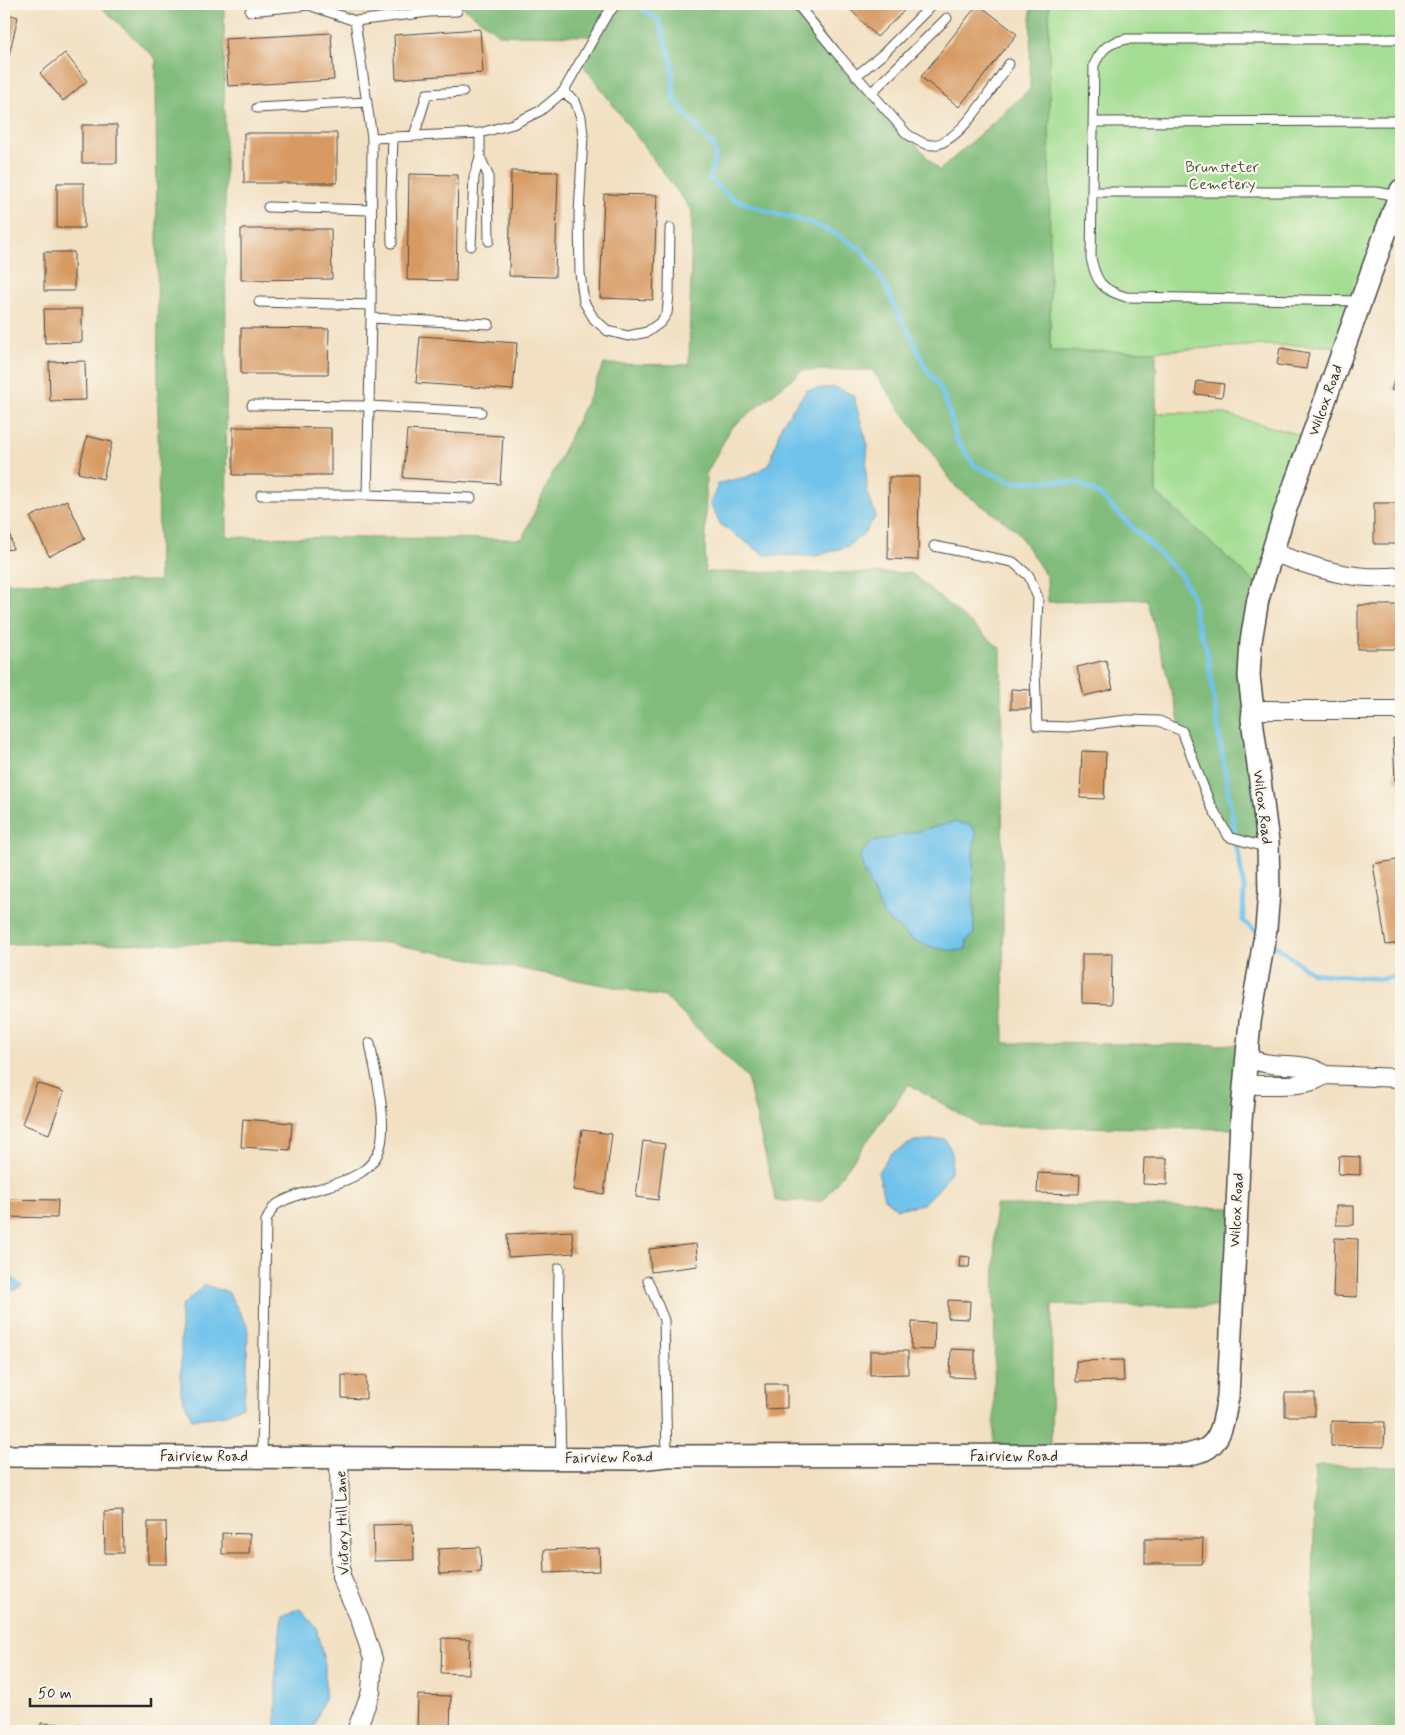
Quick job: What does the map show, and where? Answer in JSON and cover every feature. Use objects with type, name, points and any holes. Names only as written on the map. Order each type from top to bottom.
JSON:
[{"type":"street","name":"Wilcox Road","points":[[1212,1444],[1216,1440],[1223,1423],[1228,1397],[1236,1198],[1244,1085],[1250,1022],[1270,892],[1269,848],[1252,719],[1251,641],[1258,599],[1271,552],[1400,193]]},
{"type":"street","points":[[1271,552],[1323,571],[1338,574],[1368,577],[1401,576]]},
{"type":"street","points":[[1252,710],[1401,710]]},
{"type":"street","points":[[1247,1059],[1270,1064],[1311,1068],[1324,1075]]},
{"type":"street","points":[[1244,1085],[1294,1084],[1315,1081],[1324,1075],[1401,1078]]},
{"type":"street","name":"Fairview Road","points":[[4,1456],[639,1459],[667,1456],[1188,1455],[1203,1450],[1212,1444]]},
{"type":"street","name":"Victory Hill Lane","points":[[339,1457],[342,1577],[360,1618],[373,1659],[371,1692],[356,1731]]},
{"type":"lane","points":[[372,138],[480,134],[513,124],[540,111],[563,92],[606,16],[616,4]]},
{"type":"lane","points":[[856,76],[883,54],[933,4]]},
{"type":"lane","points":[[250,11],[309,5],[355,21],[429,12],[457,11]]},
{"type":"lane","points":[[801,5],[856,76],[907,134],[920,142],[930,145],[944,143],[962,129],[1009,64]]},
{"type":"lane","points":[[871,93],[947,18]]},
{"type":"lane","points":[[355,21],[372,138],[371,318],[367,495]]},
{"type":"lane","points":[[1360,301],[1126,297],[1112,292],[1101,285],[1094,271],[1091,258],[1094,65],[1100,53],[1113,42],[1127,39],[1401,39]]},
{"type":"lane","points":[[414,136],[427,94],[463,92]]},
{"type":"lane","points":[[563,92],[575,101],[581,117],[583,135],[579,215],[580,273],[584,302],[594,318],[608,331],[628,336],[647,332],[661,322],[666,313],[669,294],[670,228]]},
{"type":"lane","points":[[257,108],[367,102]]},
{"type":"lane","points":[[1093,122],[1401,121]]},
{"type":"lane","points":[[471,246],[474,177],[480,158],[480,134]]},
{"type":"lane","points":[[392,243],[393,137]]},
{"type":"lane","points":[[480,158],[488,175],[489,241]]},
{"type":"lane","points":[[1092,192],[1400,193]]},
{"type":"lane","points":[[268,207],[371,210]]},
{"type":"lane","points":[[259,302],[371,304]]},
{"type":"lane","points":[[371,318],[489,324]]},
{"type":"lane","points":[[252,405],[369,406],[481,412]]},
{"type":"lane","points":[[261,495],[367,495],[471,498]]},
{"type":"lane","points":[[934,546],[1013,562],[1028,576],[1038,598],[1035,669],[1037,726],[1068,727],[1127,720],[1159,721],[1182,731],[1210,804],[1229,837],[1269,848]]},
{"type":"lane","points":[[262,1456],[266,1221],[274,1205],[302,1193],[355,1177],[376,1159],[382,1138],[381,1106],[370,1042]]},
{"type":"lane","points":[[558,1268],[560,1458]]},
{"type":"lane","points":[[648,1281],[664,1320],[667,1456]]},
{"type":"green space","points":[[98,4],[224,4],[227,537],[522,539],[604,364],[689,365],[692,211],[581,62],[595,36],[500,35],[459,4],[797,4],[939,171],[1030,89],[1031,4],[1049,4],[1050,351],[1156,351],[1156,493],[1261,588],[1251,641],[1269,848],[1229,837],[1182,731],[1147,599],[1048,602],[1047,577],[1016,530],[956,487],[872,370],[803,370],[731,428],[706,474],[705,572],[911,573],[1001,649],[1004,1043],[1248,1045],[1240,1129],[980,1126],[909,1084],[823,1201],[776,1201],[747,1077],[665,997],[388,943],[4,944],[4,583],[159,581],[156,59]],"holes":[[[976,834],[973,854],[974,934],[967,940],[966,949],[914,941],[884,916],[864,872],[860,856],[870,843],[885,839]]]},
{"type":"green space","name":"Brunsteter Cemetery","points":[[1049,4],[1401,4],[1401,190],[1344,346],[1264,345],[1156,351],[1050,352]]},
{"type":"green space","points":[[1156,413],[1221,413],[1311,438],[1261,588],[1156,493]]},
{"type":"green space","points":[[995,1205],[1236,1208],[1231,1307],[1052,1305],[1051,1456],[994,1456]]},
{"type":"green space","points":[[1315,1466],[1401,1467],[1401,1731],[1313,1731]]},
{"type":"water","points":[[834,387],[853,395],[868,446],[866,467],[867,492],[876,516],[863,534],[848,546],[817,556],[765,555],[721,525],[710,503],[719,483],[747,477],[769,465],[782,424],[807,390]]},
{"type":"water","points":[[954,822],[971,825],[976,834],[973,854],[974,934],[967,940],[966,949],[956,951],[935,948],[914,941],[884,916],[864,872],[860,856],[870,843]]},
{"type":"water","points":[[945,1139],[952,1153],[951,1170],[943,1184],[923,1204],[897,1209],[884,1198],[878,1172],[890,1154],[915,1141]]},
{"type":"water","points":[[4,1270],[22,1286],[4,1295]]},
{"type":"water","points":[[204,1285],[228,1292],[248,1327],[247,1369],[243,1406],[222,1416],[192,1419],[181,1394],[181,1307]]},
{"type":"water","points":[[300,1609],[316,1627],[325,1665],[325,1696],[314,1727],[309,1731],[276,1731],[276,1669],[282,1614]]},
{"type":"building","points":[[845,4],[911,4],[877,37]]},
{"type":"building","points":[[978,4],[1017,34],[959,107],[921,77]]},
{"type":"building","points":[[4,13],[18,17],[7,64],[4,63]]},
{"type":"building","points":[[480,29],[483,73],[396,79],[394,35]]},
{"type":"building","points":[[331,33],[334,80],[228,86],[225,39]]},
{"type":"building","points":[[65,53],[87,81],[63,101],[40,73]]},
{"type":"building","points":[[82,125],[117,125],[117,163],[82,163]]},
{"type":"building","points":[[244,133],[337,133],[337,183],[244,183]]},
{"type":"building","points":[[511,171],[558,172],[555,277],[509,276]]},
{"type":"building","points":[[409,174],[458,175],[456,281],[407,280]]},
{"type":"building","points":[[57,183],[84,183],[84,228],[57,228]]},
{"type":"building","points":[[604,194],[657,195],[653,300],[600,298]]},
{"type":"building","points":[[241,229],[331,229],[332,279],[241,280]]},
{"type":"building","points":[[44,252],[74,252],[74,291],[44,291]]},
{"type":"building","points":[[44,309],[82,309],[82,342],[45,343]]},
{"type":"building","points":[[241,328],[329,329],[328,374],[241,374]]},
{"type":"building","points":[[420,336],[517,343],[513,390],[416,383]]},
{"type":"building","points":[[1280,348],[1309,353],[1306,369],[1277,365]]},
{"type":"building","points":[[85,361],[86,400],[50,401],[49,362]]},
{"type":"building","points":[[1401,363],[1401,393],[1391,390]]},
{"type":"building","points":[[1197,381],[1224,384],[1222,397],[1195,394]]},
{"type":"building","points":[[233,427],[331,428],[331,475],[233,475]]},
{"type":"building","points":[[407,430],[503,436],[500,484],[403,478]]},
{"type":"building","points":[[87,436],[112,442],[103,479],[78,473]]},
{"type":"building","points":[[889,477],[919,477],[918,560],[888,559]]},
{"type":"building","points":[[67,500],[85,539],[49,556],[30,517]]},
{"type":"building","points":[[1374,503],[1401,503],[1401,544],[1374,544]]},
{"type":"building","points":[[8,524],[13,549],[4,550],[4,525]]},
{"type":"building","points":[[1358,605],[1401,605],[1401,649],[1358,649]]},
{"type":"building","points":[[1106,660],[1113,689],[1084,696],[1077,667]]},
{"type":"building","points":[[1011,689],[1031,690],[1030,709],[1011,709]]},
{"type":"building","points":[[1393,738],[1401,738],[1401,781],[1395,781]]},
{"type":"building","points":[[1082,751],[1106,752],[1104,799],[1080,798]]},
{"type":"building","points":[[1397,860],[1401,883],[1401,943],[1386,945],[1373,864]]},
{"type":"building","points":[[1082,954],[1112,954],[1111,1004],[1082,1003]]},
{"type":"building","points":[[37,1083],[64,1092],[49,1134],[22,1124]]},
{"type":"building","points":[[243,1119],[292,1123],[290,1150],[241,1147]]},
{"type":"building","points":[[582,1130],[612,1134],[604,1194],[573,1190]]},
{"type":"building","points":[[643,1141],[665,1144],[658,1200],[636,1197]]},
{"type":"building","points":[[1339,1156],[1360,1157],[1360,1175],[1338,1174]]},
{"type":"building","points":[[1144,1158],[1167,1158],[1167,1185],[1143,1184]]},
{"type":"building","points":[[1038,1173],[1080,1175],[1079,1194],[1037,1193]]},
{"type":"building","points":[[4,1199],[58,1200],[57,1218],[4,1217]]},
{"type":"building","points":[[1336,1206],[1354,1206],[1354,1225],[1336,1225]]},
{"type":"building","points":[[572,1231],[574,1253],[508,1257],[507,1234]]},
{"type":"building","points":[[1335,1238],[1358,1239],[1357,1297],[1333,1296]]},
{"type":"building","points":[[696,1244],[698,1266],[651,1272],[649,1249]]},
{"type":"building","points":[[960,1256],[970,1257],[969,1267],[959,1267]]},
{"type":"building","points":[[948,1300],[970,1301],[969,1319],[948,1318]]},
{"type":"building","points":[[912,1322],[935,1323],[934,1350],[911,1349]]},
{"type":"building","points":[[951,1349],[975,1350],[975,1378],[950,1377]]},
{"type":"building","points":[[870,1351],[908,1351],[908,1374],[870,1375]]},
{"type":"building","points":[[1123,1360],[1124,1381],[1076,1382],[1076,1361]]},
{"type":"building","points":[[342,1375],[366,1376],[366,1399],[342,1398]]},
{"type":"building","points":[[765,1384],[787,1384],[787,1408],[766,1409]]},
{"type":"building","points":[[1285,1393],[1315,1393],[1315,1416],[1285,1416]]},
{"type":"building","points":[[1331,1421],[1385,1422],[1384,1447],[1331,1446]]},
{"type":"building","points":[[122,1511],[123,1553],[105,1553],[104,1512]]},
{"type":"building","points":[[148,1522],[166,1522],[167,1564],[148,1564]]},
{"type":"building","points":[[413,1524],[414,1560],[374,1561],[373,1525]]},
{"type":"building","points":[[222,1533],[250,1534],[249,1554],[222,1554]]},
{"type":"building","points":[[1145,1539],[1203,1539],[1202,1564],[1145,1564]]},
{"type":"building","points":[[480,1547],[481,1572],[440,1574],[438,1549]]},
{"type":"building","points":[[599,1548],[600,1571],[545,1573],[544,1550]]},
{"type":"building","points":[[442,1638],[470,1639],[469,1674],[441,1673]]},
{"type":"building","points":[[418,1695],[451,1696],[450,1731],[417,1731]]},
{"type":"building","points":[[41,1723],[80,1725],[80,1731],[41,1731]]},
{"type":"waterway","points":[[634,4],[659,20],[672,62],[674,98],[704,137],[714,145],[715,161],[709,178],[733,199],[769,212],[808,222],[840,236],[862,250],[883,281],[914,341],[926,369],[939,385],[950,413],[956,439],[975,466],[1012,482],[1047,481],[1079,483],[1100,495],[1181,575],[1192,596],[1196,620],[1207,650],[1244,888],[1243,921],[1260,934]]},
{"type":"waterway","points":[[1269,941],[1312,973],[1382,979],[1401,975]]}]
